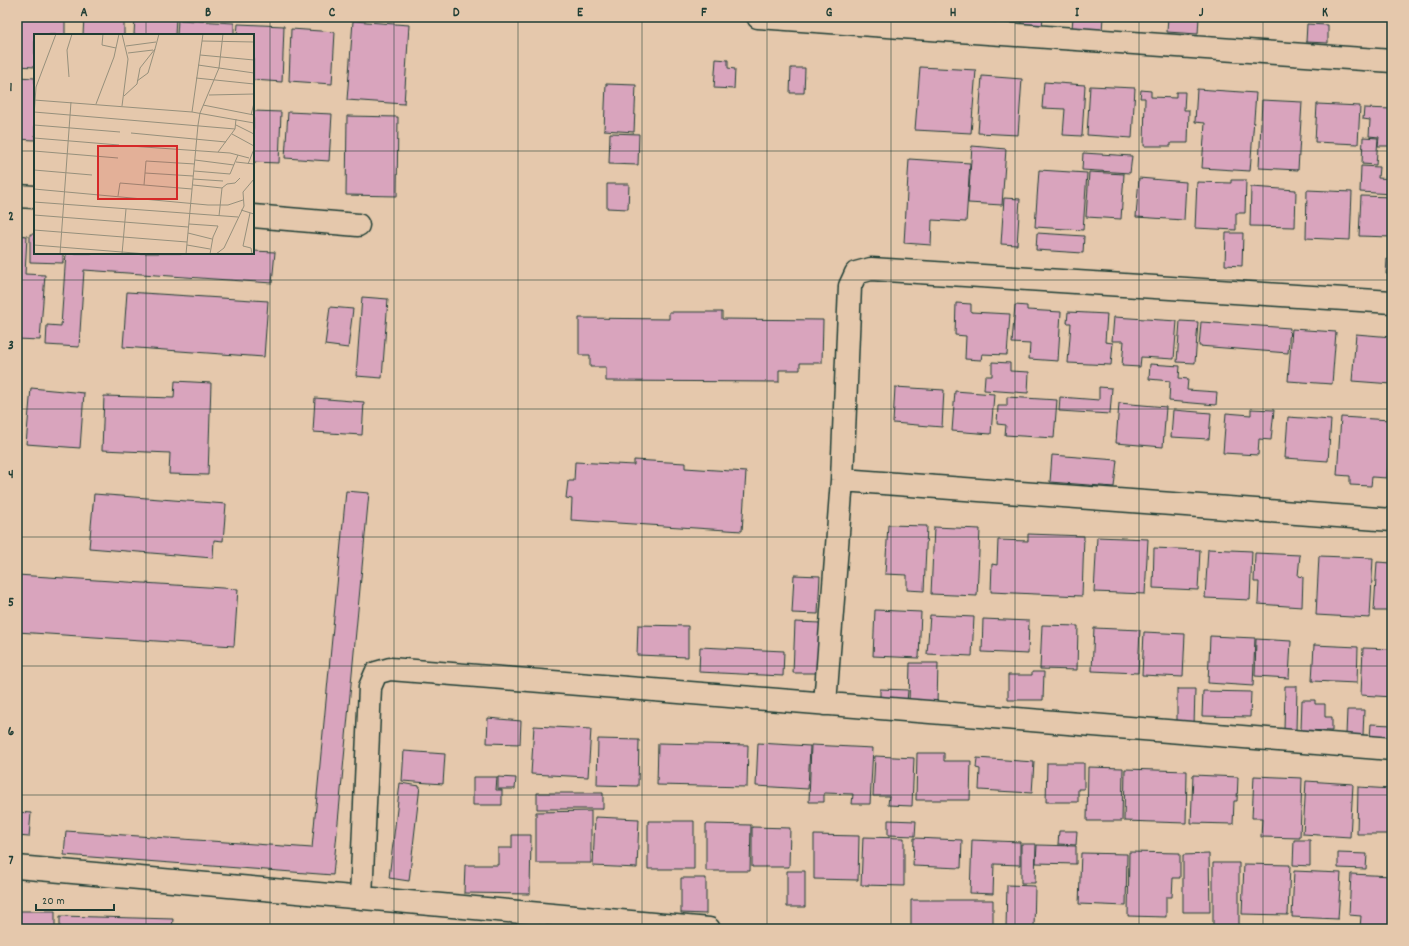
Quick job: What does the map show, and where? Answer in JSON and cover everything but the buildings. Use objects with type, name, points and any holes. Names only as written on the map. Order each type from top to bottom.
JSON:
[{"type":"street","points":[[758,17],[1392,61]]},
{"type":"street","points":[[17,196],[34,197]]},
{"type":"street","points":[[254,216],[358,225]]},
{"type":"street","points":[[825,704],[842,480],[850,286],[856,273],[872,269],[1392,302]]},
{"type":"street","points":[[842,480],[1392,520]]},
{"type":"street","points":[[361,898],[370,687],[376,673],[390,669],[1392,749]]},
{"type":"street","points":[[17,867],[709,929]]}]
